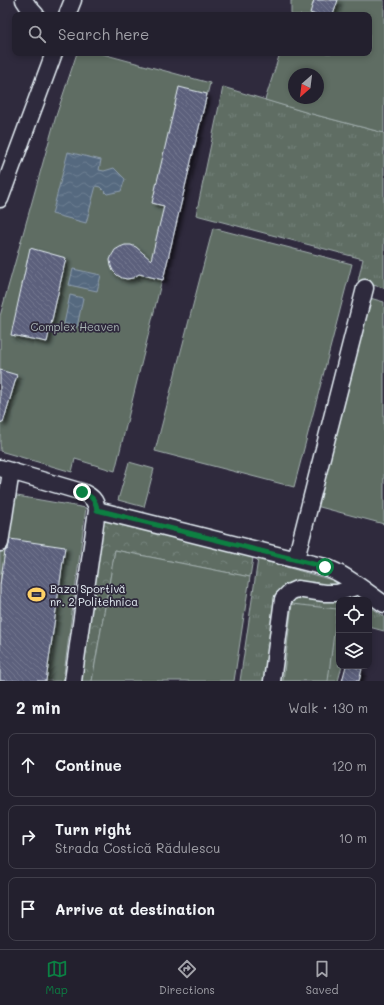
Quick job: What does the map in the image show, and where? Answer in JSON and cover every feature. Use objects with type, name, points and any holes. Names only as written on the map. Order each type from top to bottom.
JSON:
[{"type":"street","points":[[24,0],[33,12]]},
{"type":"street","points":[[69,12],[73,0]]},
{"type":"street","points":[[0,199],[53,56]]},
{"type":"street","points":[[296,560],[364,288]]},
{"type":"street","points":[[0,543],[6,470],[82,492],[95,500],[97,510],[73,681]]},
{"type":"street","points":[[97,510],[333,570],[384,604]]},
{"type":"street","points":[[272,681],[283,599],[290,592],[297,589],[324,593],[337,593],[359,586]]},
{"type":"green space","points":[[291,0],[384,0],[384,133],[265,100],[279,56],[372,56],[372,12],[291,12]]},
{"type":"green space","name":"Complex Heaven","points":[[76,56],[110,56],[210,83],[115,471],[75,459],[72,472],[0,451],[0,316],[56,116]]},
{"type":"green space","points":[[223,87],[312,114],[384,133],[384,288],[358,281],[363,259],[196,215]]},
{"type":"green space","points":[[213,228],[352,264],[294,487],[155,451]]},
{"type":"green space","points":[[370,298],[384,302],[384,524],[316,506]]},
{"type":"green space","points":[[129,462],[154,469],[144,507],[118,500]]},
{"type":"green space","name":"Baza Sportivă nr. 2 Politehnica","points":[[0,493],[86,508],[63,681],[0,681]]},
{"type":"green space","points":[[103,516],[253,558],[250,577],[115,550],[92,681],[77,681]]},
{"type":"green space","points":[[115,550],[250,577],[234,681],[92,681]]},
{"type":"green space","points":[[258,559],[332,580],[356,597],[336,597],[336,669],[341,669],[338,681],[240,681]]},
{"type":"green space","points":[[292,604],[336,609],[328,681],[283,681]]},
{"type":"green space","points":[[372,608],[384,616],[384,631],[372,628]]},
{"type":"water","points":[[68,152],[101,160],[99,170],[104,171],[114,168],[125,179],[121,191],[107,194],[100,187],[96,186],[86,223],[52,214]]},
{"type":"water","points":[[73,269],[101,275],[97,291],[69,285]]},
{"type":"water","points":[[70,295],[83,298],[77,327],[64,324]]},
{"type":"building","points":[[314,0],[338,0],[334,12],[310,12]]},
{"type":"building","points":[[179,87],[207,94],[163,280],[139,274],[133,278],[122,278],[113,271],[111,266],[110,260],[115,250],[125,245],[131,245],[136,247],[151,260],[164,206],[152,203]]},
{"type":"building","points":[[30,248],[66,258],[47,342],[11,335]]},
{"type":"building","points":[[0,370],[17,375],[3,423],[0,422]]},
{"type":"building","points":[[10,539],[65,547],[46,681],[0,681],[0,585],[5,551],[8,549]]},
{"type":"building","points":[[345,669],[362,669],[359,681],[342,681]]},
{"type":"place","name":"Baza Sportivă nr. 2 Politehnica","points":[[37,594]]},
{"type":"route","points":[[82,492],[95,500],[97,510],[325,567]]}]
